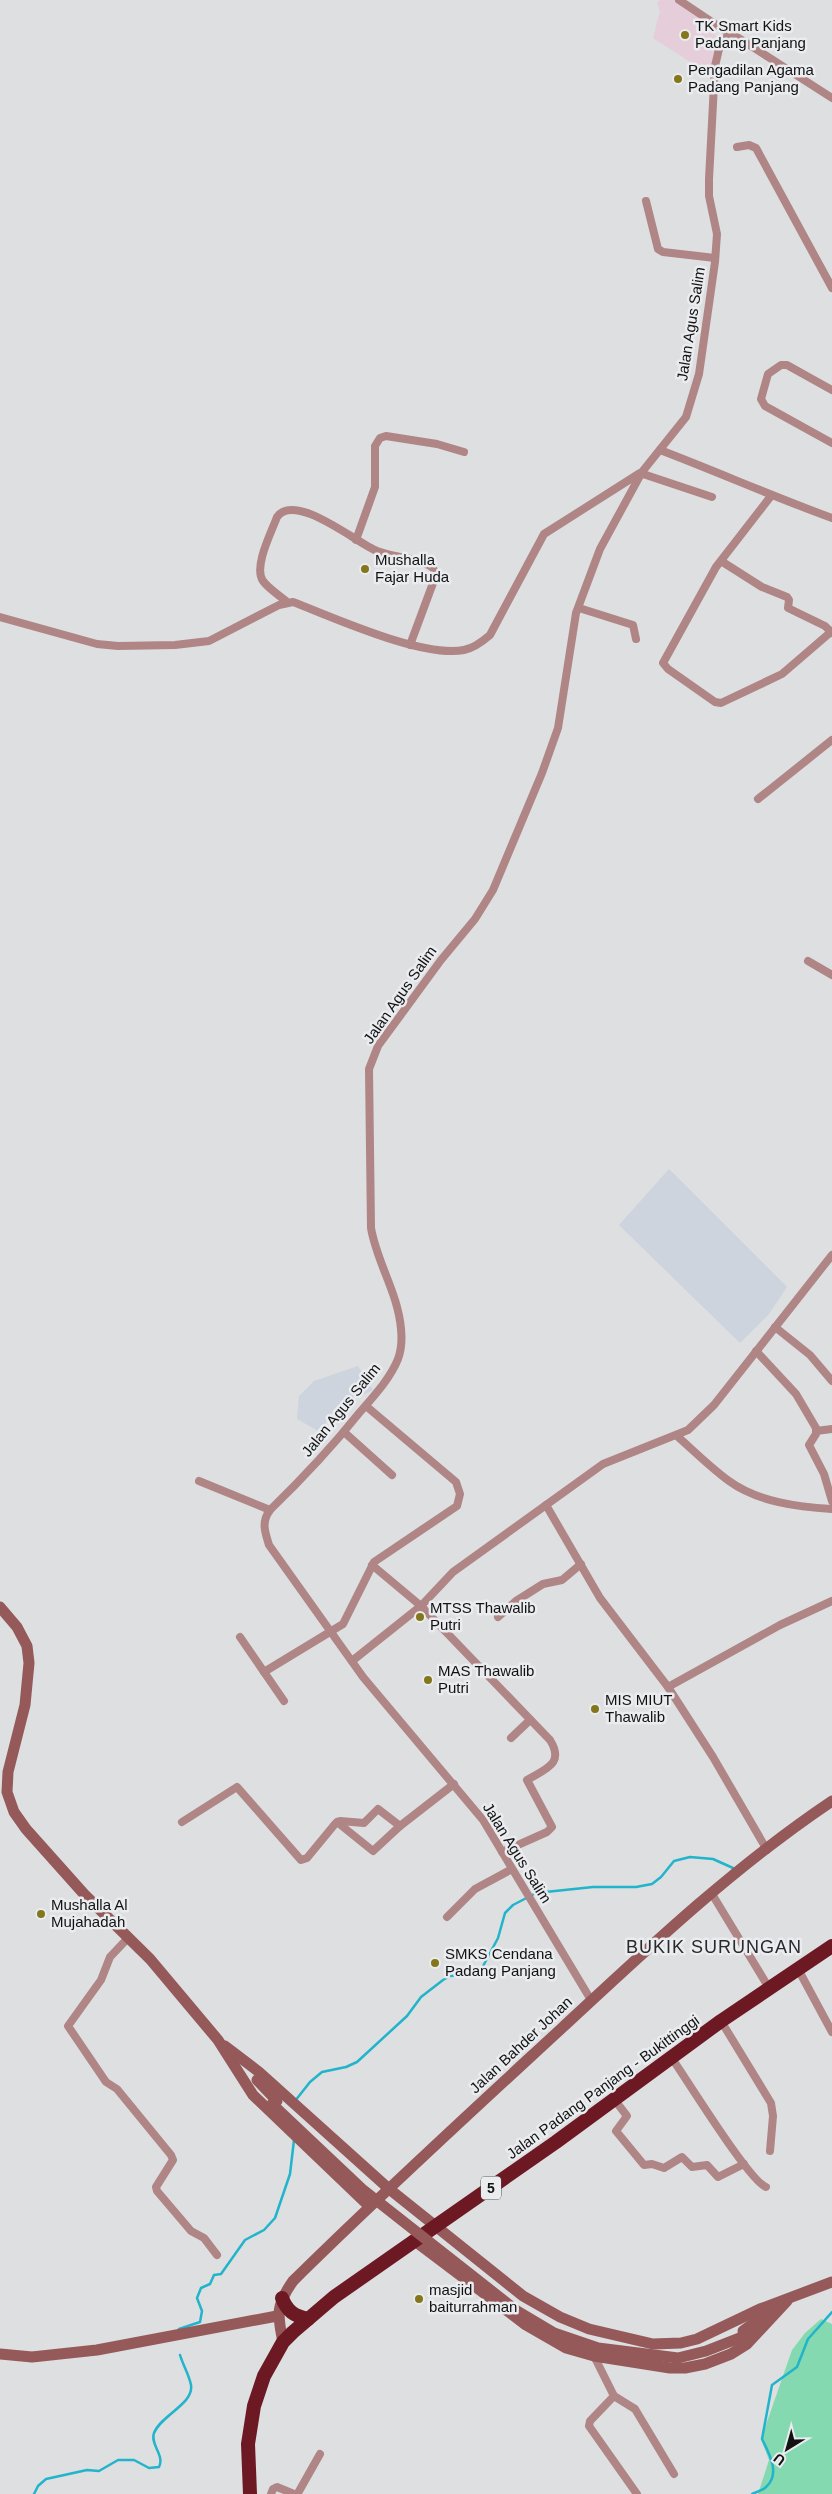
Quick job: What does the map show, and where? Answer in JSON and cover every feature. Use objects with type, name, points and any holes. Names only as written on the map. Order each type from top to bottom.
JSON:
[{"type":"highway","name":"Jalan Padang Panjang - Bukittinggi","points":[[250,2494],[248,2444],[254,2406],[264,2376],[282,2342],[334,2297],[437,2226],[768,1988],[832,1946]]},
{"type":"highway","points":[[282,2298],[288,2310],[293,2314],[308,2319]]},
{"type":"main road","points":[[0,1607],[17,1627],[27,1646],[29,1664],[25,1706],[8,1772],[7,1792],[14,1812],[26,1829],[84,1894],[150,1959],[231,2055],[358,2186],[518,2311],[554,2333],[598,2348],[678,2358],[706,2351],[745,2333],[780,2306],[832,2282]]},
{"type":"main road","name":"Jalan Bahder Johan","points":[[282,2342],[277,2316],[282,2298],[293,2281],[369,2206],[591,2000],[712,1894],[797,1825],[832,1802]]},
{"type":"main road","points":[[231,2055],[259,2072],[388,2188],[523,2296],[560,2317],[616,2337],[653,2344],[681,2343],[697,2339],[760,2309],[780,2306]]},
{"type":"main road","points":[[231,2055],[253,2095],[369,2206]]},
{"type":"main road","points":[[415,2241],[526,2325],[566,2348],[594,2356],[670,2368],[698,2366],[740,2349],[754,2338],[780,2306]]},
{"type":"main road","points":[[0,2354],[32,2357],[97,2350],[277,2316]]},
{"type":"street","points":[[679,0],[832,98]]},
{"type":"street","name":"Jalan Agus Salim","points":[[591,2000],[483,1820],[330,1632],[269,1545],[264,1526],[265,1519],[270,1510],[319,1462],[366,1406],[397,1360],[402,1332],[400,1317],[388,1280],[375,1249],[371,1228],[369,1069],[378,1046],[441,960],[475,920],[493,890],[542,773],[558,728],[578,608],[600,549],[642,472],[686,417],[699,374],[715,258],[717,234],[709,196],[708,179],[714,81],[719,48],[730,34]]},
{"type":"street","points":[[737,147],[749,146],[756,148],[832,288]]},
{"type":"street","points":[[646,201],[658,249],[662,252],[715,258]]},
{"type":"street","points":[[832,390],[786,365],[781,365],[768,374],[761,399],[765,406],[832,443]]},
{"type":"street","points":[[356,540],[375,487],[375,446],[380,438],[386,436],[437,444],[464,452]]},
{"type":"street","points":[[660,450],[716,471],[770,496],[832,518]]},
{"type":"street","points":[[0,617],[97,644],[118,646],[175,645],[209,641],[287,602],[293,602],[410,645],[450,652],[464,650],[482,642],[490,635],[544,534],[642,472],[712,497]]},
{"type":"street","points":[[721,561],[762,587],[786,596],[789,600],[788,608],[825,626],[832,632],[775,678],[726,702],[715,702],[668,669],[663,663],[721,561],[770,496]]},
{"type":"street","points":[[287,602],[264,582],[261,576],[261,560],[280,513],[288,510],[319,516],[378,552],[433,568],[436,575],[410,645]]},
{"type":"street","points":[[578,608],[633,625],[636,639]]},
{"type":"street","points":[[758,799],[832,740]]},
{"type":"street","points":[[808,961],[832,975]]},
{"type":"street","points":[[352,1661],[421,1606],[453,1572],[603,1464],[688,1430],[714,1405],[832,1255]]},
{"type":"street","points":[[775,1328],[810,1356],[832,1381]]},
{"type":"street","points":[[756,1351],[796,1394],[816,1431]]},
{"type":"street","points":[[264,1672],[343,1624],[372,1564],[380,1556],[457,1506],[460,1494],[452,1477],[366,1406]]},
{"type":"street","points":[[816,1431],[832,1430]]},
{"type":"street","points":[[816,1431],[809,1445],[824,1474],[832,1501]]},
{"type":"street","points":[[344,1432],[392,1476]]},
{"type":"street","points":[[677,1436],[728,1481],[745,1490],[800,1508],[832,1509]]},
{"type":"street","points":[[198,1482],[270,1510]]},
{"type":"street","points":[[546,1505],[600,1598],[668,1687],[713,1757],[767,1850]]},
{"type":"street","points":[[372,1564],[421,1606],[550,1740],[556,1750],[556,1758],[551,1765],[527,1780],[552,1827],[548,1832],[502,1852]]},
{"type":"street","points":[[498,1617],[522,1597],[543,1584],[562,1580],[580,1564]]},
{"type":"street","points":[[668,1687],[780,1625],[832,1601]]},
{"type":"street","points":[[240,1637],[284,1701]]},
{"type":"street","points":[[511,1738],[530,1720]]},
{"type":"street","points":[[337,1822],[373,1852],[400,1826],[454,1784]]},
{"type":"street","points":[[182,1822],[237,1787],[301,1860],[307,1858],[337,1822]]},
{"type":"street","points":[[337,1822],[364,1823],[378,1809],[400,1826]]},
{"type":"street","points":[[447,1917],[475,1889],[512,1869]]},
{"type":"street","points":[[712,1894],[768,1988]]},
{"type":"street","points":[[128,1938],[110,1957],[101,1980],[68,2026],[106,2082],[117,2089],[172,2155],[173,2160],[156,2187],[157,2191],[191,2231],[204,2238],[217,2255]]},
{"type":"street","points":[[798,1969],[832,2032]]},
{"type":"street","points":[[722,2021],[771,2103],[773,2116],[770,2151]]},
{"type":"street","points":[[671,2057],[757,2182],[766,2187]]},
{"type":"street","points":[[614,2099],[627,2116],[616,2131],[644,2165],[652,2164],[664,2168],[682,2157],[692,2167],[707,2165],[718,2177],[744,2164]]},
{"type":"street","points":[[594,2356],[614,2396],[636,2409],[674,2474]]},
{"type":"street","points":[[614,2396],[590,2421],[589,2426],[637,2494]]},
{"type":"street","points":[[272,2494],[273,2489],[277,2487],[294,2494],[298,2493],[320,2454]]},
{"type":"shaded area","name":"TK Smart Kids Padang Panjang","points":[[660,0],[673,0],[698,16],[716,32],[712,76],[653,38],[660,11],[657,3]]},
{"type":"shaded area","points":[[669,1169],[787,1287],[769,1314],[740,1343],[619,1225]]},
{"type":"shaded area","points":[[358,1366],[373,1390],[334,1409],[320,1432],[297,1419],[299,1396],[314,1381]]},
{"type":"green space","points":[[821,2319],[832,2324],[832,2494],[758,2494],[769,2460],[761,2439],[792,2350],[805,2333]]},
{"type":"waterway","points":[[295,2101],[310,2082],[322,2072],[346,2067],[357,2062],[407,2016],[421,1997],[443,1980],[450,1976],[477,1973],[481,1970],[498,1938],[505,1913],[513,1905],[536,1893],[593,1887],[636,1887],[652,1884],[661,1877],[674,1861],[690,1857],[713,1859],[733,1868]]},
{"type":"waterway","points":[[179,2329],[200,2322],[202,2311],[197,2298],[201,2288],[210,2284],[214,2275],[221,2274],[245,2240],[264,2230],[275,2218],[290,2174],[294,2140]]},
{"type":"waterway","points":[[752,2494],[766,2487],[773,2476],[772,2463],[762,2439],[772,2385],[797,2367],[808,2339],[832,2312]]},
{"type":"waterway","points":[[34,2494],[38,2486],[46,2479],[87,2470],[99,2471],[118,2460],[134,2460],[149,2468],[159,2467],[160,2458],[154,2442],[154,2433],[191,2392],[190,2381],[180,2355]]},
{"type":"place","name":"TK Smart Kids Padang Panjang","points":[[685,35]]},
{"type":"place","name":"Pengadilan Agama Padang Panjang","points":[[678,79]]},
{"type":"place","name":"Mushalla Fajar Huda","points":[[365,569]]},
{"type":"place","name":"MTSS Thawalib Putri","points":[[420,1617]]},
{"type":"place","name":"MAS Thawalib Putri","points":[[428,1680]]},
{"type":"place","name":"MIS MIUT Thawalib","points":[[595,1709]]},
{"type":"place","name":"Mushalla Al Mujahadah","points":[[41,1914]]},
{"type":"place","name":"SMKS Cendana Padang Panjang","points":[[435,1963]]},
{"type":"place","name":"masjid baiturrahman","points":[[419,2299]]},
{"type":"district","name":"BUKIK SURUNGAN","points":[[714,1947]]}]
